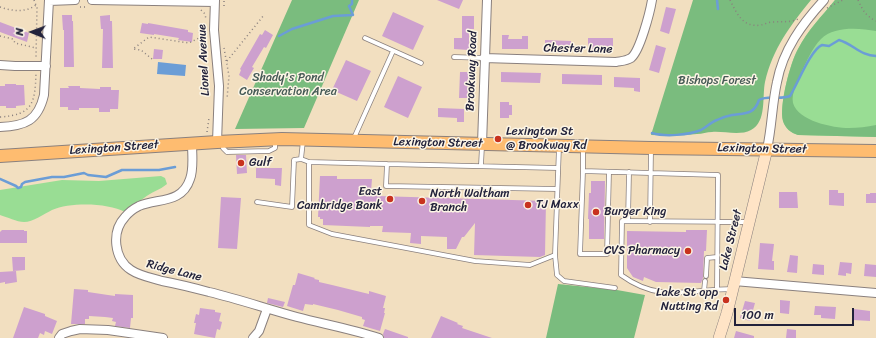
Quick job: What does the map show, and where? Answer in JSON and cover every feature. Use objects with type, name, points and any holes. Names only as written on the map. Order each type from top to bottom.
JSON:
[{"type":"main road","name":"Lexington Street","points":[[0,156],[275,139],[651,148],[876,151]]},
{"type":"street","points":[[0,127],[19,126],[30,121],[37,114],[42,105],[44,94],[49,0],[76,3]]},
{"type":"street","name":"Brookway Road","points":[[482,144],[487,0]]},
{"type":"street","name":"Chester Lane","points":[[484,58],[624,61],[631,58],[637,50],[652,0]]},
{"type":"street","points":[[92,4],[215,1]]},
{"type":"street","name":"Lionel Avenue","points":[[215,1],[214,30],[219,86],[220,142]]},
{"type":"street","points":[[767,149],[774,109],[776,82],[786,52],[794,38],[823,4]]},
{"type":"street","points":[[0,65],[46,66]]},
{"type":"street","name":"Ridge Lane","points":[[192,143],[191,179],[186,188],[167,200],[140,205],[130,211],[118,229],[116,239],[117,249],[124,265],[138,274],[379,338]]},
{"type":"street","name":"Lake Street","points":[[719,338],[727,313],[767,149]]},
{"type":"street","points":[[734,285],[876,293]]},
{"type":"street","points":[[253,338],[259,331],[267,309]]},
{"type":"street","points":[[59,338],[62,334],[71,331],[108,330],[163,338]]},
{"type":"lane","points":[[365,38],[421,63]]},
{"type":"lane","points":[[353,141],[393,51]]},
{"type":"lane","points":[[454,57],[484,58]]},
{"type":"lane","points":[[301,159],[303,139]]},
{"type":"lane","points":[[481,166],[482,144]]},
{"type":"lane","points":[[559,146],[555,255],[557,275],[564,281],[615,288]]},
{"type":"lane","points":[[584,146],[580,254],[607,254],[609,172]]},
{"type":"lane","points":[[650,222],[651,148]]},
{"type":"lane","points":[[257,202],[292,207],[294,160],[301,159],[309,162],[558,168]]},
{"type":"lane","points":[[309,162],[309,225],[332,234],[475,261],[530,265],[555,255]]},
{"type":"lane","points":[[387,164],[386,186],[557,189]]},
{"type":"lane","points":[[583,171],[718,175],[717,289]]},
{"type":"lane","points":[[628,221],[629,172]]},
{"type":"lane","points":[[734,285],[682,294],[655,292],[632,283],[621,275],[622,221],[749,222]]},
{"type":"lane","points":[[706,276],[707,258],[717,257]]},
{"type":"lane","points":[[704,291],[705,282]]},
{"type":"path","points":[[0,7],[15,11],[23,11],[36,4],[31,0]]},
{"type":"path","points":[[730,0],[744,23],[752,25],[773,22],[790,22],[797,19],[802,14]]},
{"type":"path","points":[[823,4],[829,8],[843,0]]},
{"type":"path","points":[[858,0],[863,12],[868,17],[876,21]]},
{"type":"path","points":[[76,3],[92,4]]},
{"type":"path","points":[[200,9],[203,11],[206,21]]},
{"type":"path","points":[[227,61],[264,15]]},
{"type":"path","points":[[152,59],[141,50],[133,49],[149,37],[189,43],[207,34],[208,40]]},
{"type":"path","points":[[0,36],[13,39],[15,43],[36,48]]},
{"type":"path","points":[[207,132],[209,114]]},
{"type":"green space","name":"Shady's Pond Conservation Area","points":[[292,0],[359,0],[304,128],[235,129]]},
{"type":"green space","name":"Bishops Forest","points":[[693,0],[811,0],[789,28],[773,58],[765,82],[763,108],[760,121],[756,126],[747,132],[651,135]]},
{"type":"green space","name":"Bishops Forest","points":[[835,0],[876,0],[876,137],[798,135],[789,130],[783,121],[782,114],[784,95],[795,55],[806,36]]},
{"type":"green space","points":[[835,0],[876,0],[876,31],[862,29],[840,30],[826,35],[821,39],[812,50],[799,78],[794,91],[793,103],[796,109],[809,119],[826,125],[849,128],[876,125],[876,137],[798,135],[789,130],[783,121],[782,114],[784,95],[795,55],[806,36]]},
{"type":"green space","points":[[161,176],[165,178],[167,184],[139,201],[125,212],[99,205],[79,205],[60,207],[27,222],[18,221],[0,215],[0,190],[62,180],[99,181]]},
{"type":"green space","points":[[558,284],[617,290],[645,295],[634,338],[546,338]]},
{"type":"water","points":[[158,62],[186,65],[185,76],[157,74]]},
{"type":"building","points":[[437,0],[463,0],[459,9]]},
{"type":"building","points":[[666,7],[676,9],[669,34],[660,31]]},
{"type":"building","points":[[393,12],[424,26],[413,50],[382,36]]},
{"type":"building","points":[[62,15],[72,15],[74,67],[64,67],[64,30]]},
{"type":"building","points":[[110,15],[110,21],[112,21],[113,68],[102,68],[103,29],[101,29],[100,16]]},
{"type":"building","points":[[462,16],[474,16],[474,29],[469,29],[469,50],[454,49],[454,38],[462,38]]},
{"type":"building","points":[[0,22],[29,33],[27,42],[0,32]]},
{"type":"building","points":[[142,23],[188,30],[188,32],[193,33],[192,42],[178,40],[179,38],[140,33]]},
{"type":"building","points":[[265,30],[273,35],[266,48],[264,47],[252,67],[254,68],[247,80],[239,75],[240,69],[260,34],[262,35]]},
{"type":"building","points":[[502,35],[509,35],[508,39],[522,39],[522,36],[528,36],[528,49],[502,49]]},
{"type":"building","points":[[588,38],[613,38],[613,52],[588,52]]},
{"type":"building","points":[[545,40],[571,41],[571,51],[545,50]]},
{"type":"building","points":[[656,45],[666,48],[659,73],[649,70]]},
{"type":"building","points":[[154,49],[163,50],[162,59],[153,59]]},
{"type":"building","points":[[346,60],[371,71],[357,101],[332,90]]},
{"type":"building","points":[[460,72],[470,72],[469,98],[459,98]]},
{"type":"building","points":[[501,72],[541,73],[540,83],[501,82]]},
{"type":"building","points":[[562,74],[602,75],[602,85],[562,84]]},
{"type":"building","points":[[398,76],[422,87],[408,118],[384,107]]},
{"type":"building","points":[[614,77],[640,78],[640,92],[634,91],[634,88],[614,87]]},
{"type":"building","points":[[5,84],[24,85],[25,105],[16,106],[16,108],[6,108],[6,106],[0,106],[0,86],[5,86]]},
{"type":"building","points":[[68,86],[100,89],[100,87],[111,87],[111,90],[119,90],[118,109],[110,109],[110,112],[99,112],[99,108],[79,108],[79,110],[68,110],[68,107],[60,107],[60,88],[69,88]]},
{"type":"building","points":[[500,102],[509,102],[509,105],[512,105],[512,115],[509,115],[509,118],[500,118]]},
{"type":"building","points":[[438,108],[464,109],[464,122],[457,122],[457,118],[438,117]]},
{"type":"building","points":[[236,155],[246,155],[247,173],[237,174]]},
{"type":"building","points":[[256,168],[282,168],[281,186],[275,185],[275,179],[256,178]]},
{"type":"building","points":[[320,176],[337,176],[337,179],[372,179],[371,191],[375,191],[377,196],[546,201],[545,255],[540,257],[474,255],[475,223],[464,237],[462,237],[456,249],[447,249],[447,237],[421,236],[421,244],[410,243],[411,233],[382,232],[383,226],[370,227],[323,225],[323,219],[318,217]]},
{"type":"building","points":[[591,181],[605,181],[604,239],[589,239],[588,219]]},
{"type":"building","points":[[829,190],[838,190],[838,193],[844,193],[844,206],[829,205]]},
{"type":"building","points":[[779,192],[797,192],[798,208],[779,208]]},
{"type":"building","points":[[876,193],[876,203],[866,203],[866,194]]},
{"type":"building","points":[[221,197],[241,198],[237,249],[218,248]]},
{"type":"building","points":[[2,230],[27,231],[27,243],[0,243],[0,232]]},
{"type":"building","points":[[686,230],[707,230],[706,251],[704,251],[703,278],[701,283],[656,282],[644,277],[643,281],[633,277],[627,268],[627,231],[686,232]]},
{"type":"building","points":[[760,243],[774,244],[772,261],[774,261],[774,270],[758,269]]},
{"type":"building","points":[[790,255],[798,256],[797,273],[787,272]]},
{"type":"building","points":[[12,257],[25,257],[25,270],[13,271]]},
{"type":"building","points":[[840,262],[852,263],[851,274],[846,273],[846,276],[838,275]]},
{"type":"building","points":[[813,264],[824,265],[824,275],[812,274]]},
{"type":"building","points":[[865,264],[876,265],[876,277],[864,276]]},
{"type":"building","points":[[16,271],[17,282],[5,284],[5,282],[0,283],[0,272]]},
{"type":"building","points":[[298,273],[315,278],[314,279],[319,280],[319,282],[369,294],[369,291],[386,296],[383,308],[385,308],[385,313],[380,331],[363,326],[365,320],[362,319],[362,317],[338,310],[313,304],[305,304],[303,311],[287,306]]},
{"type":"building","points":[[74,289],[88,290],[88,292],[115,296],[115,294],[133,295],[133,318],[131,318],[130,328],[115,326],[116,322],[112,321],[113,318],[105,317],[89,316],[89,319],[85,319],[85,324],[71,324]]},
{"type":"building","points":[[268,298],[285,302],[283,307],[267,303]]},
{"type":"building","points":[[780,300],[790,301],[789,314],[780,313]]},
{"type":"building","points":[[745,301],[755,303],[750,321],[740,318]]},
{"type":"building","points":[[815,306],[836,307],[835,319],[821,318],[821,315],[814,315]]},
{"type":"building","points":[[24,307],[45,314],[45,316],[57,321],[52,334],[45,331],[44,335],[40,333],[38,338],[13,338]]},
{"type":"building","points":[[200,308],[215,310],[215,312],[221,313],[219,321],[222,322],[220,330],[217,329],[215,338],[194,334],[196,314],[199,315]]},
{"type":"building","points":[[854,309],[870,311],[870,321],[853,320]]},
{"type":"building","points":[[441,316],[458,323],[457,324],[463,326],[462,328],[492,338],[431,338]]},
{"type":"building","points":[[385,329],[408,338],[384,338],[383,334]]},
{"type":"building","points":[[787,329],[796,330],[796,338],[786,338]]},
{"type":"building","points":[[736,331],[754,336],[754,338],[734,338]]},
{"type":"waterway","points":[[279,36],[292,29],[333,16],[353,15],[349,6],[352,4],[352,0]]},
{"type":"waterway","points":[[717,0],[718,9]]},
{"type":"waterway","points":[[652,133],[670,135],[696,132],[722,118],[752,111],[759,100],[790,96],[813,53],[822,45],[829,46],[839,40],[849,44],[861,52],[876,56]]},
{"type":"waterway","points":[[0,179],[18,188],[25,182],[52,177],[64,177],[84,173],[88,175],[106,177],[122,170],[159,170],[175,167]]},
{"type":"place","name":"Lexington St @ Brookway Rd","points":[[498,139]]},
{"type":"place","name":"Gulf","points":[[241,163]]},
{"type":"place","name":"East Cambridge Bank","points":[[390,199]]},
{"type":"place","name":"North Waltham Branch","points":[[422,201]]},
{"type":"place","name":"TJ Maxx","points":[[528,205]]},
{"type":"place","name":"Burger King","points":[[596,212]]},
{"type":"place","name":"CVS Pharmacy","points":[[688,251]]},
{"type":"place","name":"Lake St opp Nutting Rd","points":[[726,300]]}]
